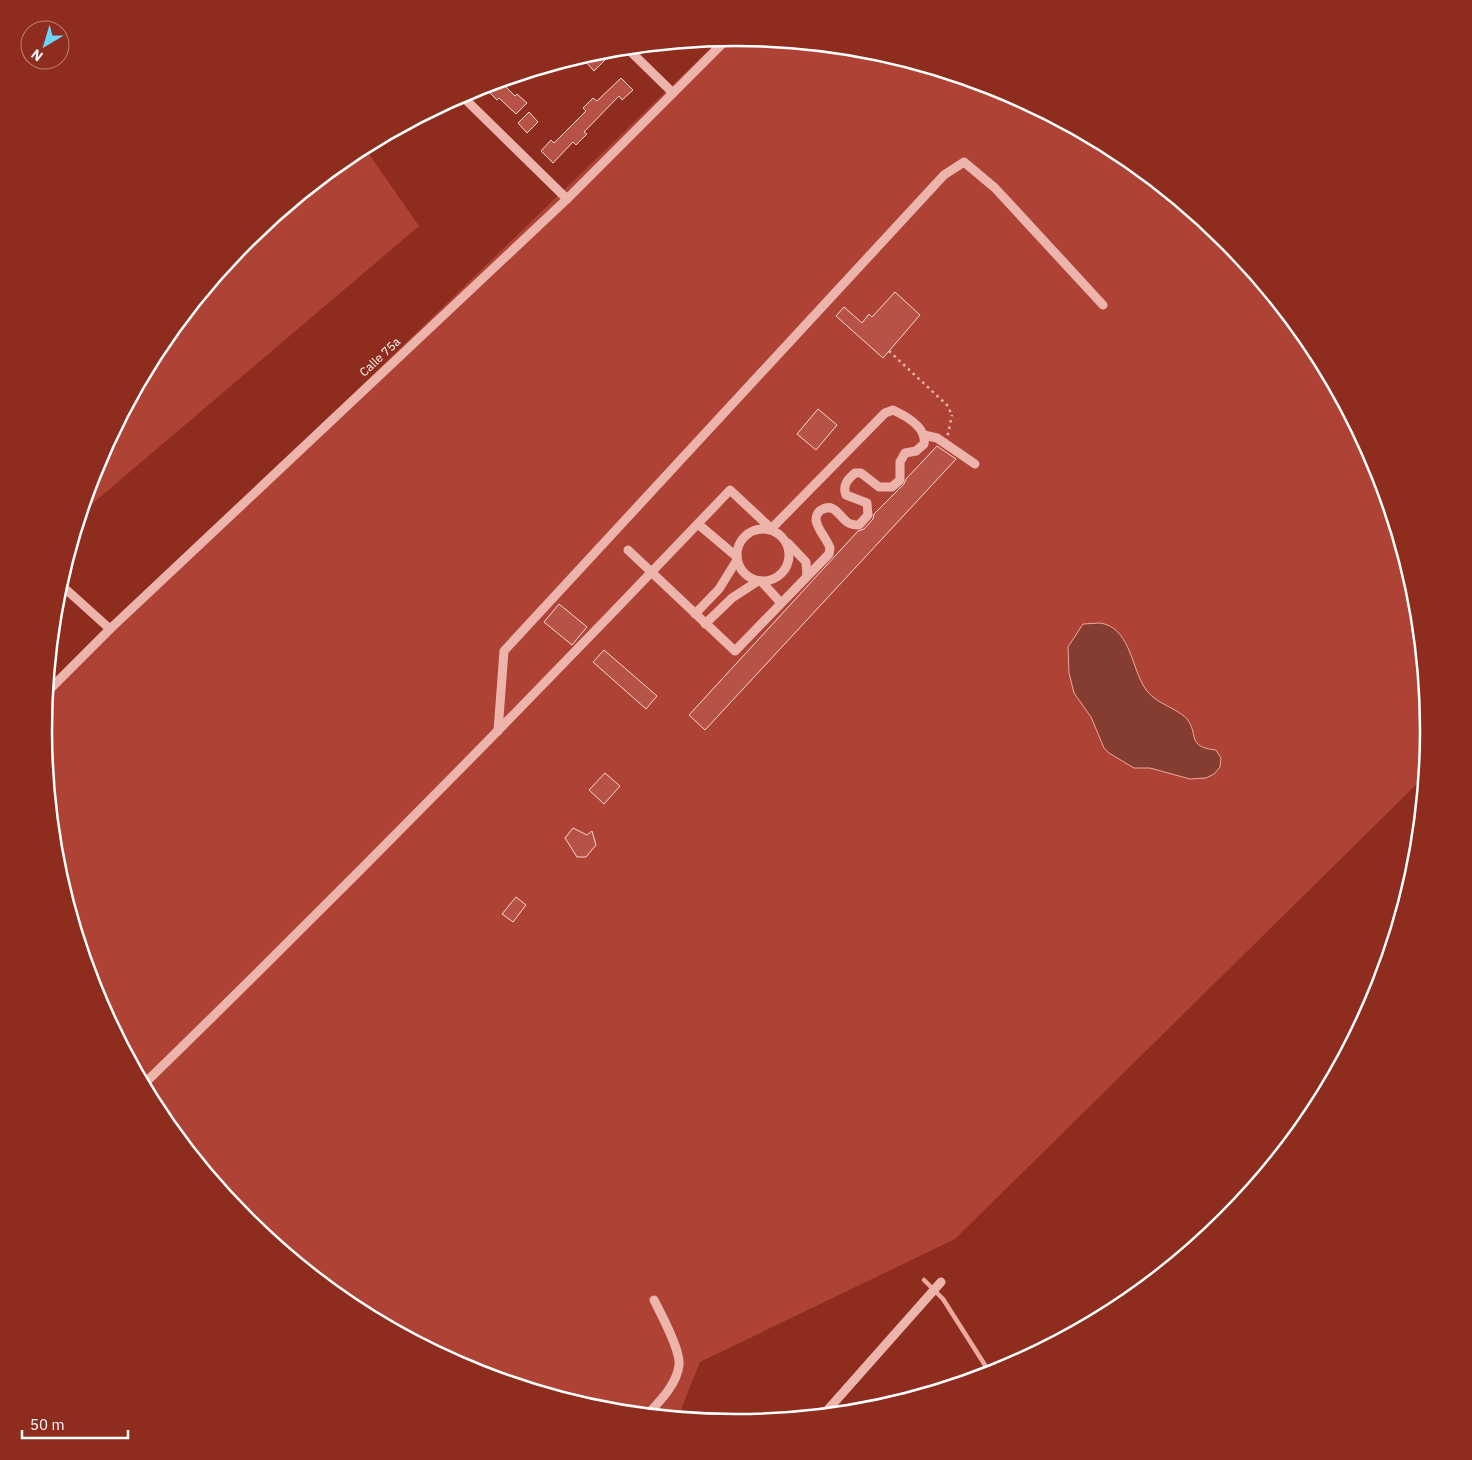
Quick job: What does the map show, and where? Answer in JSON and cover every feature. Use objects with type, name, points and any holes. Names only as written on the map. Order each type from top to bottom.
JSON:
[{"type":"street","name":"Calle 75a","points":[[54,685],[110,629],[567,199],[719,47]]},
{"type":"street","points":[[633,54],[672,93]]},
{"type":"street","points":[[467,101],[567,199]]},
{"type":"street","points":[[498,731],[504,651],[944,175],[964,162],[995,188],[1103,304]]},
{"type":"street","points":[[773,530],[885,413],[893,410],[901,413],[924,435],[936,438],[975,464]]},
{"type":"street","points":[[628,550],[735,651],[829,554],[830,548],[818,525],[817,513],[822,509],[830,507],[835,509],[848,522],[859,524],[868,515],[867,503],[846,495],[845,484],[856,474],[861,473],[879,487],[892,487],[900,480],[902,457],[905,453],[921,448],[924,444],[924,435]]},
{"type":"street","points":[[149,1080],[316,917],[730,490],[784,539],[806,562],[807,576]]},
{"type":"street","points":[[698,524],[737,558],[746,575],[760,581],[781,603]]},
{"type":"street","points":[[696,614],[719,589],[737,558],[738,547],[743,538],[760,529],[773,530]]},
{"type":"street","points":[[705,624],[732,598],[760,581],[771,580],[785,570],[789,560],[789,550],[784,539]]},
{"type":"street","points":[[67,590],[110,629]]},
{"type":"street","points":[[830,1407],[940,1282]]},
{"type":"street","points":[[653,1409],[670,1389],[680,1364],[672,1338],[654,1300]]},
{"type":"path","points":[[889,351],[947,405],[952,415],[946,448]]},
{"type":"shaded area","points":[[736,46],[825,52],[869,59],[956,83],[998,98],[1078,138],[1116,161],[1187,216],[1250,279],[1305,350],[1328,388],[1368,468],[1383,510],[1407,597],[1414,641],[1420,730],[1417,784],[955,1239],[700,1362],[680,1411],[647,1408],[603,1401],[559,1390],[474,1362],[394,1322],[356,1299],[285,1244],[253,1213],[222,1181],[167,1110],[144,1072],[104,992],[76,907],[65,863],[58,819],[52,730],[54,685],[712,47]]},
{"type":"shaded area","points":[[368,153],[419,226],[92,504],[104,468],[144,388],[167,350],[194,314],[222,279],[285,216]]},
{"type":"shaded area","points":[[1100,623],[1117,631],[1123,638],[1138,675],[1151,696],[1187,719],[1200,746],[1216,750],[1221,758],[1220,767],[1214,774],[1206,778],[1190,779],[1150,768],[1134,768],[1104,748],[1091,717],[1074,693],[1069,673],[1068,647],[1083,624]]},
{"type":"building","points":[[604,59],[605,60],[594,71],[587,63]]},
{"type":"building","points":[[621,78],[633,90],[622,100],[619,96],[584,132],[587,134],[576,145],[573,142],[553,163],[541,151],[551,140],[554,143],[586,111],[583,108],[593,98],[597,101]]},
{"type":"building","points":[[506,87],[515,96],[517,94],[527,103],[516,114],[499,98],[497,100],[489,92]]},
{"type":"building","points":[[529,112],[538,122],[527,133],[518,123]]},
{"type":"building","points":[[895,292],[920,315],[883,358],[836,316],[844,307],[862,323],[869,314],[872,317]]},
{"type":"building","points":[[818,409],[837,425],[816,450],[797,434]]},
{"type":"building","points":[[937,446],[956,459],[705,730],[689,715],[858,531],[864,529],[873,519],[874,514],[904,484],[906,479]]},
{"type":"building","points":[[559,604],[587,627],[572,645],[544,622]]},
{"type":"building","points":[[604,650],[657,696],[646,709],[593,662]]},
{"type":"building","points":[[605,773],[620,786],[604,804],[589,790]]},
{"type":"building","points":[[573,828],[587,835],[592,831],[596,845],[586,857],[577,857],[565,838]]},
{"type":"building","points":[[516,897],[526,905],[513,922],[502,914]]},
{"type":"waterway","points":[[924,1280],[943,1299],[986,1366]]}]
